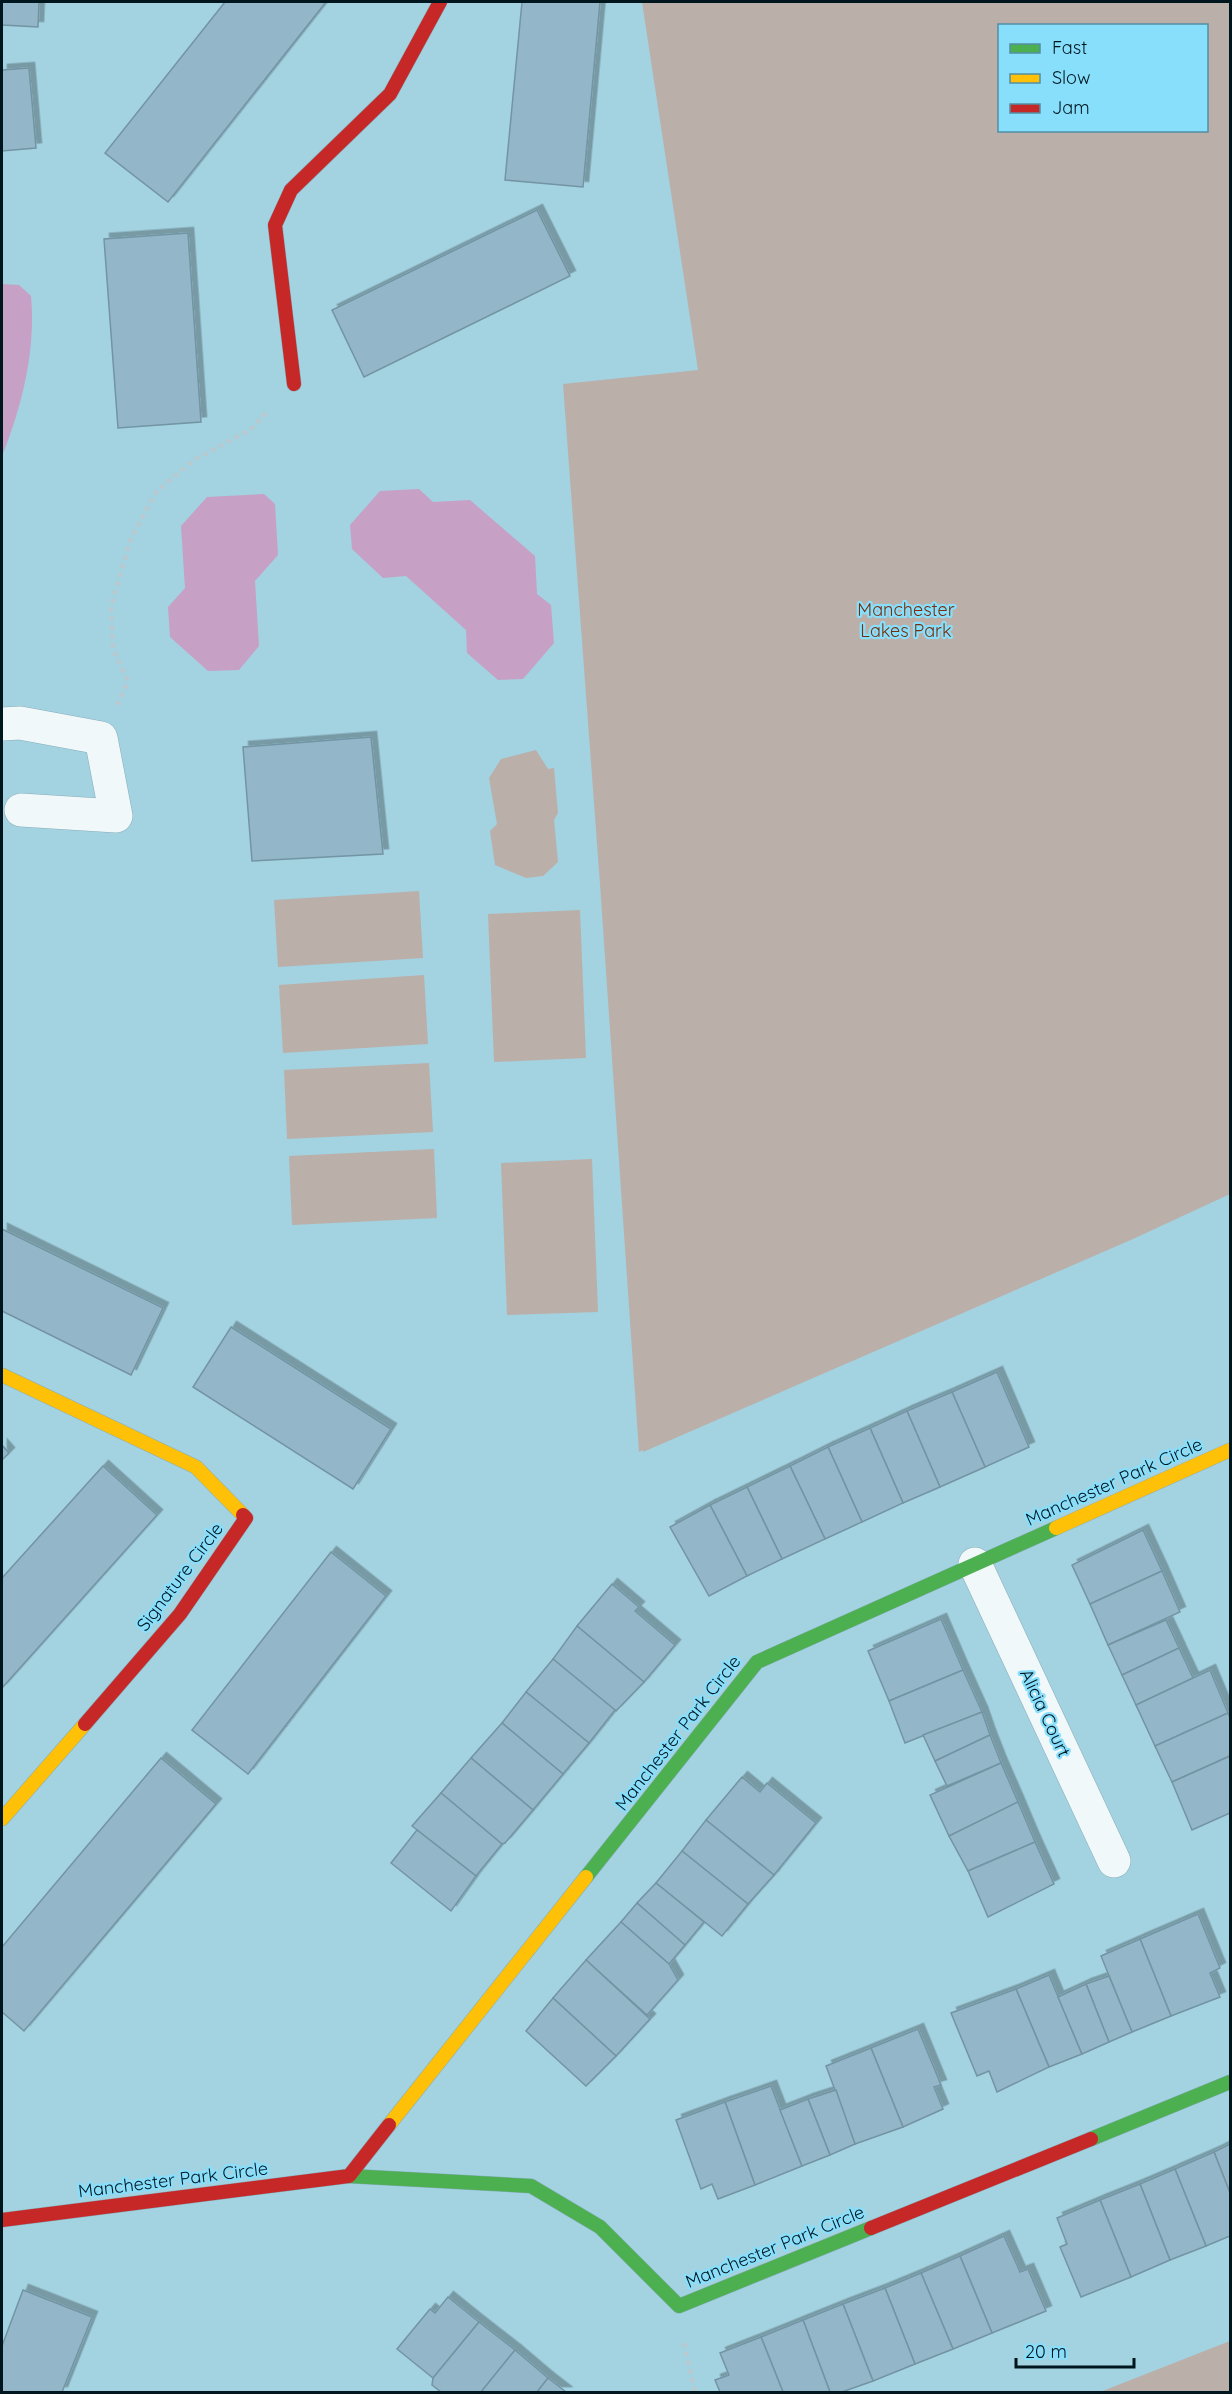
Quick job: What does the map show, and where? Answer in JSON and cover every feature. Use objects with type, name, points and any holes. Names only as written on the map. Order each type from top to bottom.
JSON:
[{"type":"street","points":[[294,384],[275,225],[291,190],[390,93],[440,2]]},
{"type":"street","points":[[2,724],[20,723],[101,738],[116,816],[21,810]]},
{"type":"street","name":"Signature Circle","points":[[2,1375],[196,1467],[246,1518],[180,1614],[2,1820]]},
{"type":"street","name":"Manchester Park Circle","points":[[349,2176],[757,1662],[1230,1450]]},
{"type":"street","name":"Alicia Court","points":[[975,1564],[1114,1861]]},
{"type":"street","name":"Manchester Park Circle","points":[[2,2220],[349,2176],[531,2186],[600,2227],[680,2306],[1230,2082]]},
{"type":"path","points":[[101,738],[128,681],[113,649],[111,607],[130,541],[156,492],[194,460],[251,429],[294,384]]},
{"type":"path","points":[[682,2333],[694,2392]]},
{"type":"green space","name":"Manchester Lakes Park","points":[[642,2],[1230,2],[1230,1194],[1133,1239],[643,1452],[643,1450],[639,1452],[563,384],[698,370]]},
{"type":"green space","points":[[536,750],[548,769],[554,768],[558,813],[554,820],[558,862],[543,876],[526,878],[495,865],[490,831],[497,824],[489,778],[501,759]]},
{"type":"green space","points":[[419,891],[423,958],[278,967],[274,900]]},
{"type":"green space","points":[[580,910],[586,1058],[494,1062],[488,914]]},
{"type":"green space","points":[[424,975],[428,1044],[283,1053],[279,985]]},
{"type":"green space","points":[[429,1063],[433,1132],[287,1139],[284,1070]]},
{"type":"green space","points":[[434,1149],[437,1218],[292,1225],[289,1156]]},
{"type":"green space","points":[[592,1159],[598,1312],[507,1315],[501,1163]]},
{"type":"green space","points":[[1230,2341],[1230,2392],[1100,2392]]},
{"type":"shaded area","points":[[2,284],[19,285],[31,296],[32,316],[26,378],[16,418],[2,456]]},
{"type":"shaded area","points":[[419,489],[433,502],[470,500],[535,556],[537,594],[551,605],[554,643],[523,679],[498,680],[467,653],[466,630],[406,576],[383,578],[352,549],[350,525],[380,491]]},
{"type":"shaded area","points":[[264,494],[275,504],[278,555],[255,581],[259,646],[239,670],[208,671],[170,637],[168,607],[185,588],[181,526],[207,497]]},
{"type":"building","points":[[2,2],[39,2],[38,27],[2,25]]},
{"type":"building","points":[[225,2],[326,2],[168,202],[105,153]]},
{"type":"building","points":[[522,2],[600,2],[583,187],[505,180]]},
{"type":"building","points":[[29,68],[36,148],[2,151],[2,70]]},
{"type":"building","points":[[537,210],[570,276],[364,377],[332,310]]},
{"type":"building","points":[[188,233],[201,422],[118,428],[104,239]]},
{"type":"building","points":[[371,737],[383,854],[252,861],[243,747]]},
{"type":"building","points":[[2,1229],[163,1308],[131,1375],[2,1311]]},
{"type":"building","points":[[231,1327],[391,1429],[353,1489],[193,1387]]},
{"type":"building","points":[[997,1372],[1029,1447],[985,1467],[952,1392]]},
{"type":"building","points":[[952,1392],[985,1467],[940,1487],[907,1411]]},
{"type":"building","points":[[907,1411],[940,1487],[903,1503],[870,1428]]},
{"type":"building","points":[[870,1428],[903,1503],[862,1522],[828,1447]]},
{"type":"building","points":[[2,1445],[9,1453],[2,1460]]},
{"type":"building","points":[[828,1447],[862,1522],[825,1539],[790,1466]]},
{"type":"building","points":[[103,1466],[157,1515],[2,1688],[2,1578]]},
{"type":"building","points":[[790,1466],[825,1539],[782,1559],[747,1487]]},
{"type":"building","points":[[747,1487],[782,1559],[747,1576],[710,1505]]},
{"type":"building","points":[[710,1505],[747,1576],[709,1596],[670,1527]]},
{"type":"building","points":[[1143,1530],[1162,1571],[1090,1604],[1072,1565]]},
{"type":"building","points":[[331,1552],[386,1596],[248,1774],[192,1730]]},
{"type":"building","points":[[1162,1571],[1180,1612],[1108,1645],[1090,1604]]},
{"type":"building","points":[[612,1584],[639,1607],[635,1611],[675,1645],[644,1682],[577,1626]]},
{"type":"building","points":[[941,1619],[963,1670],[889,1701],[868,1651]]},
{"type":"building","points":[[1166,1620],[1179,1648],[1122,1675],[1108,1645]]},
{"type":"building","points":[[577,1626],[644,1682],[616,1711],[553,1659]]},
{"type":"building","points":[[1179,1648],[1193,1678],[1136,1705],[1122,1675]]},
{"type":"building","points":[[553,1659],[615,1710],[589,1743],[526,1692]]},
{"type":"building","points":[[963,1670],[982,1712],[905,1743],[889,1701]]},
{"type":"building","points":[[1210,1670],[1228,1713],[1155,1746],[1136,1705]]},
{"type":"building","points":[[526,1692],[589,1743],[563,1774],[502,1723]]},
{"type":"building","points":[[982,1712],[990,1735],[935,1761],[923,1735]]},
{"type":"building","points":[[1228,1713],[1230,1756],[1172,1782],[1155,1746]]},
{"type":"building","points":[[502,1723],[563,1774],[533,1810],[471,1758]]},
{"type":"building","points":[[990,1735],[1001,1763],[947,1786],[935,1761]]},
{"type":"building","points":[[1230,1756],[1230,1813],[1192,1830],[1172,1782]]},
{"type":"building","points":[[161,1758],[216,1804],[24,2031],[2,2012],[2,1947]]},
{"type":"building","points":[[471,1758],[533,1810],[505,1843],[502,1844],[441,1793]]},
{"type":"building","points":[[1001,1763],[1018,1802],[949,1836],[930,1795]]},
{"type":"building","points":[[742,1777],[760,1792],[767,1783],[816,1823],[774,1875],[706,1820]]},
{"type":"building","points":[[441,1793],[502,1844],[476,1876],[412,1826]]},
{"type":"building","points":[[1018,1802],[1035,1842],[968,1871],[949,1836]]},
{"type":"building","points":[[706,1820],[774,1875],[748,1904],[682,1851]]},
{"type":"building","points":[[417,1830],[476,1876],[451,1911],[391,1863]]},
{"type":"building","points":[[1035,1842],[1054,1884],[988,1917],[968,1871]]},
{"type":"building","points":[[682,1851],[748,1904],[722,1936],[656,1883]]},
{"type":"building","points":[[656,1883],[704,1922],[685,1945],[637,1903]]},
{"type":"building","points":[[637,1903],[685,1945],[669,1964],[621,1922]]},
{"type":"building","points":[[1198,1914],[1220,1968],[1210,1973],[1220,1997],[1171,2016],[1140,1939]]},
{"type":"building","points":[[621,1922],[669,1964],[678,1980],[647,2015],[586,1960]]},
{"type":"building","points":[[1140,1939],[1171,2016],[1132,2032],[1101,1956]]},
{"type":"building","points":[[586,1960],[650,2019],[616,2056],[553,1998]]},
{"type":"building","points":[[1049,1975],[1082,2054],[1049,2067],[1016,1989]]},
{"type":"building","points":[[1109,1976],[1132,2032],[1109,2042],[1086,1984]]},
{"type":"building","points":[[1086,1984],[1109,2042],[1082,2054],[1058,1997]]},
{"type":"building","points":[[1016,1989],[1049,2067],[997,2092],[989,2071],[977,2076],[951,2013]]},
{"type":"building","points":[[553,1998],[616,2056],[586,2086],[526,2031]]},
{"type":"building","points":[[918,2029],[941,2085],[934,2087],[943,2109],[903,2127],[871,2048]]},
{"type":"building","points":[[871,2048],[903,2127],[855,2144],[826,2066]]},
{"type":"building","points":[[771,2086],[802,2166],[755,2185],[725,2102]]},
{"type":"building","points":[[836,2090],[855,2144],[830,2155],[808,2099]]},
{"type":"building","points":[[808,2099],[830,2155],[802,2166],[780,2110]]},
{"type":"building","points":[[725,2102],[755,2185],[718,2199],[712,2184],[701,2189],[676,2120]]},
{"type":"building","points":[[1230,2144],[1230,2193],[1214,2152]]},
{"type":"building","points":[[1214,2152],[1230,2193],[1230,2236],[1206,2246],[1175,2169]]},
{"type":"building","points":[[1175,2169],[1206,2246],[1170,2260],[1140,2184]]},
{"type":"building","points":[[1140,2184],[1170,2260],[1131,2277],[1100,2200]]},
{"type":"building","points":[[1100,2200],[1131,2277],[1081,2297],[1060,2247],[1067,2244],[1057,2218]]},
{"type":"building","points":[[1004,2236],[1020,2272],[1028,2269],[1046,2311],[992,2333],[960,2256]]},
{"type":"building","points":[[960,2256],[992,2333],[953,2349],[921,2273]]},
{"type":"building","points":[[921,2273],[953,2349],[915,2364],[885,2288]]},
{"type":"building","points":[[885,2288],[915,2364],[873,2381],[843,2304]]},
{"type":"building","points":[[23,2290],[92,2317],[62,2392],[2,2392],[2,2346]]},
{"type":"building","points":[[448,2297],[479,2322],[433,2378],[397,2349],[430,2309],[435,2313]]},
{"type":"building","points":[[843,2304],[873,2381],[842,2392],[830,2392],[803,2320]]},
{"type":"building","points":[[803,2320],[830,2392],[783,2392],[761,2337]]},
{"type":"building","points":[[479,2322],[515,2350],[481,2392],[441,2392],[432,2385],[433,2378]]},
{"type":"building","points":[[761,2337],[783,2392],[720,2392],[715,2380],[729,2375],[720,2353]]},
{"type":"building","points":[[515,2350],[548,2378],[537,2392],[481,2392]]},
{"type":"building","points":[[548,2378],[566,2392],[537,2392]]},
{"type":"traffic: fast","points":[[586,1877],[757,1662],[1056,1528]]},
{"type":"traffic: fast","points":[[1091,2139],[1230,2082]]},
{"type":"traffic: fast","points":[[349,2176],[531,2186],[600,2227],[679,2306],[871,2228]]},
{"type":"traffic: slow","points":[[2,1375],[196,1467],[243,1515]]},
{"type":"traffic: slow","points":[[1056,1528],[1230,1450]]},
{"type":"traffic: slow","points":[[2,1819],[85,1724]]},
{"type":"traffic: slow","points":[[389,2125],[586,1877]]},
{"type":"traffic: jam","points":[[294,384],[275,225],[291,190],[390,94],[440,2]]},
{"type":"traffic: jam","points":[[85,1724],[180,1614],[246,1518],[243,1515]]},
{"type":"traffic: jam","points":[[2,2220],[349,2176],[389,2125]]},
{"type":"traffic: jam","points":[[871,2228],[1091,2139]]}]
